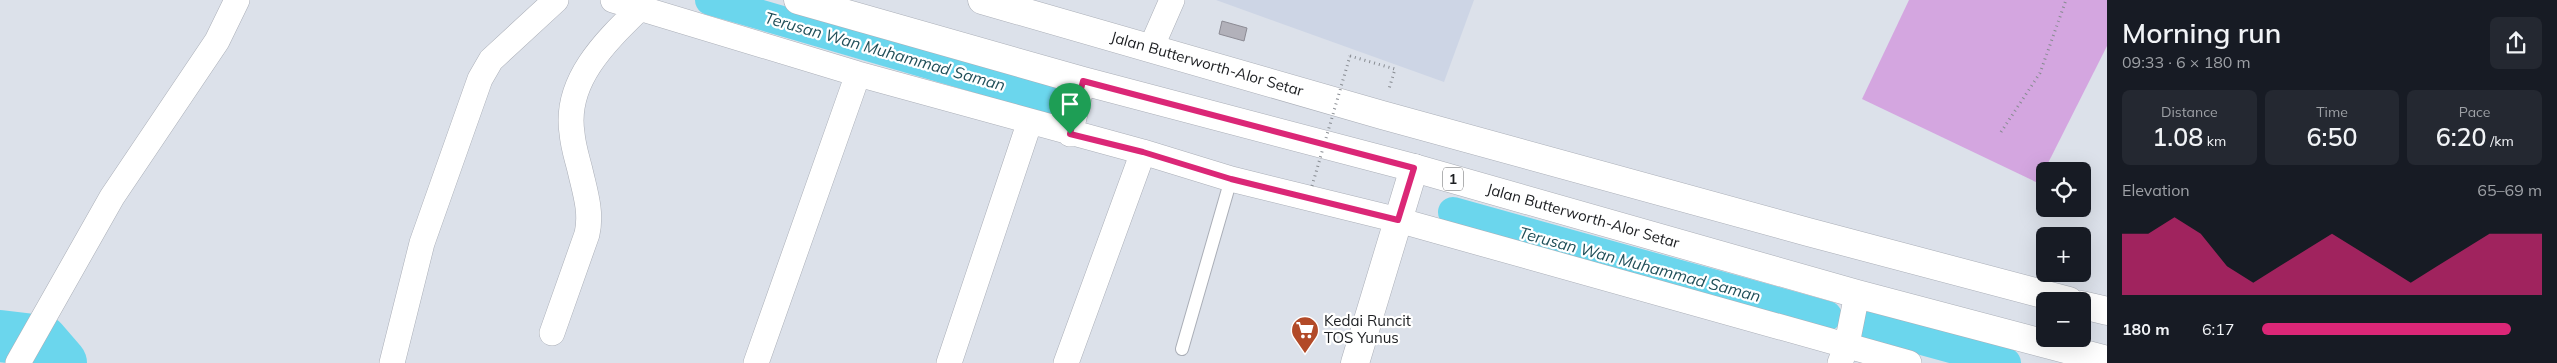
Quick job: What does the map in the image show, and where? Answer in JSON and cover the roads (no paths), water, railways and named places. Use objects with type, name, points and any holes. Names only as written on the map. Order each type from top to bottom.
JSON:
[{"type":"main road","name":"Jalan Butterworth-Alor Setar","points":[[798,0],[1083,81],[1414,168],[1857,294],[2107,360]]},
{"type":"main road","name":"Jalan Butterworth-Alor Setar","points":[[982,0],[1448,133],[2036,292]]},
{"type":"main road","points":[[1355,363],[1414,168]]},
{"type":"main road","points":[[2091,307],[2107,311]]},
{"type":"street","points":[[18,363],[112,197],[217,41],[237,0]]},
{"type":"street","points":[[392,363],[422,243],[480,80],[491,60],[556,0]]},
{"type":"street","points":[[613,0],[858,74],[1030,121],[1070,134],[1143,152],[1231,179],[1398,220],[1843,353],[1909,363]]},
{"type":"street","points":[[1151,48],[1172,0]]},
{"type":"street","points":[[552,333],[587,234],[590,217],[571,132],[572,106],[580,82],[605,42],[640,8]]},
{"type":"street","points":[[756,363],[858,74]]},
{"type":"street","points":[[1070,134],[1083,81]]},
{"type":"street","points":[[949,363],[1030,121]]},
{"type":"street","points":[[1066,363],[1143,152]]},
{"type":"street","points":[[1843,353],[1857,294]]},
{"type":"lane","points":[[1182,349],[1231,179]]},
{"type":"waterway","name":"Terusan Wan Muhammad Saman","points":[[710,0],[1060,102]]},
{"type":"waterway","name":"Terusan Wan Muhammad Saman","points":[[1453,212],[1827,316]]},
{"type":"waterway","name":"Terusan Wan Muhammad Saman","points":[[1871,326],[2006,363]]},
{"type":"waterway","points":[[0,336],[42,341],[61,363]]},
{"type":"place","name":"Kedai Runcit TOS Yunus","points":[[1305,354]]}]
